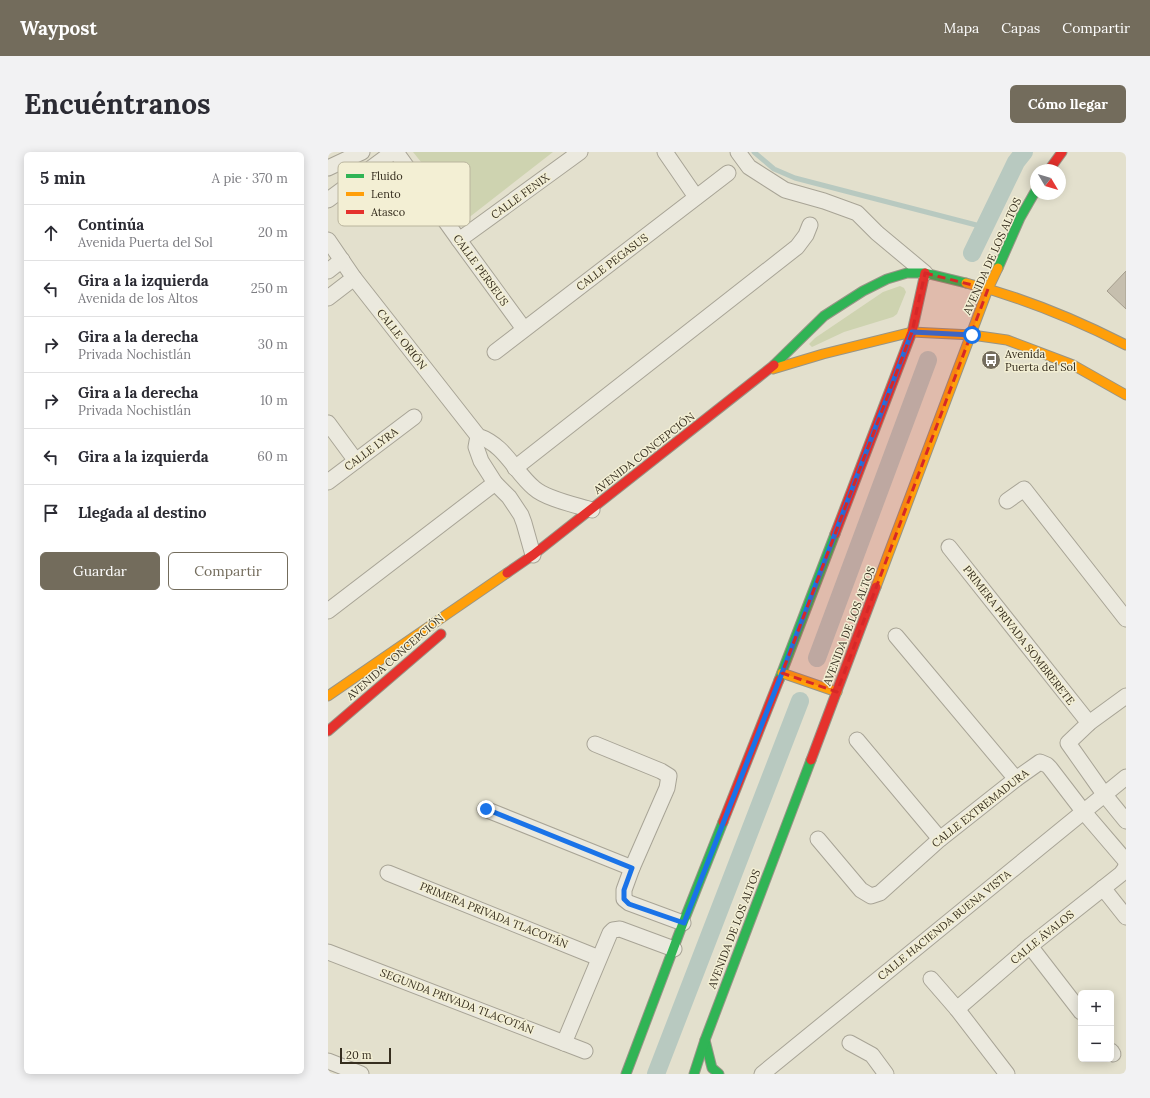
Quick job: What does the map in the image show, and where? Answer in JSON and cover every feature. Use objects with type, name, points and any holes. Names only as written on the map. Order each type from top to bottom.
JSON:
[{"type":"street","points":[[341,162],[362,152]]},
{"type":"street","points":[[379,162],[393,152]]},
{"type":"street","name":"CALLE PERSEUS","points":[[396,152],[403,162]]},
{"type":"street","name":"CALLE FENIX","points":[[459,240],[580,152]]},
{"type":"street","points":[[665,152],[696,197]]},
{"type":"street","points":[[738,152],[749,167],[785,190],[824,200],[857,213],[925,273],[1021,300],[1089,326],[1126,345]]},
{"type":"street","points":[[1053,164],[1062,152]]},
{"type":"street","points":[[328,168],[338,163]]},
{"type":"street","name":"CALLE PEGASUS","points":[[495,352],[728,172]]},
{"type":"street","points":[[328,200],[338,193]]},
{"type":"street","name":"AVENIDA DE LOS ALTOS","points":[[694,1074],[705,1040],[988,290],[1020,218],[1030,200]]},
{"type":"street","points":[[515,468],[797,246],[806,235],[810,225]]},
{"type":"street","name":"CALLE PERSEUS","points":[[449,226],[524,329]]},
{"type":"street","name":"CALLE ORIÓN","points":[[328,240],[354,278],[478,436],[486,438],[507,455],[515,468],[533,488],[542,494],[592,510]]},
{"type":"street","points":[[328,271],[342,260]]},
{"type":"street","name":"AVENIDA CONCEPCIÓN","points":[[328,696],[533,555],[592,510],[770,370],[824,316],[863,291],[887,279],[907,273],[925,273]]},
{"type":"street","points":[[626,1074],[782,673],[912,332],[925,273]]},
{"type":"street","points":[[328,298],[354,278]]},
{"type":"street","points":[[912,332],[972,335],[1007,340],[1073,365],[1126,395]]},
{"type":"street","name":"AVENIDA CONCEPCIÓN","points":[[770,370],[823,354],[912,332]]},
{"type":"street","name":"CALLE LYRA","points":[[328,482],[414,417]]},
{"type":"street","points":[[328,423],[356,461]]},
{"type":"street","points":[[478,436],[476,447],[481,461],[521,515],[533,555]]},
{"type":"street","points":[[328,611],[496,483]]},
{"type":"street","points":[[1007,501],[1024,490],[1126,619]]},
{"type":"street","name":"PRIMERA PRIVADA SOMBRERETE","points":[[949,547],[1089,723]]},
{"type":"street","name":"AVENIDA CONCEPCIÓN","points":[[467,612],[533,555]]},
{"type":"street","name":"AVENIDA CONCEPCIÓN","points":[[359,686],[446,616]]},
{"type":"street","name":"AVENIDA CONCEPCIÓN","points":[[328,731],[449,627]]},
{"type":"street","points":[[896,636],[1016,779]]},
{"type":"street","points":[[782,673],[837,692]]},
{"type":"street","points":[[1126,696],[1089,723],[1068,742],[1104,794],[1126,821]]},
{"type":"street","points":[[857,740],[940,839]]},
{"type":"street","points":[[595,744],[661,771],[669,776],[667,788],[632,868],[624,890],[624,899],[629,904],[684,923]]},
{"type":"street","name":"CALLE EXTREMADURA","points":[[818,839],[861,890],[871,896],[880,893],[940,839],[1040,762],[1047,765],[1083,811]]},
{"type":"street","name":"CALLE HACIENDA BUENA VISTA","points":[[762,1074],[1126,777]]},
{"type":"street","points":[[486,809],[632,868]]},
{"type":"street","name":"CALLE ÁVALOS","points":[[957,1008],[1030,946],[1121,874],[1126,865],[1125,860],[1083,811]]},
{"type":"street","name":"PRIMERA PRIVADA TLACOTÁN","points":[[388,873],[599,958]]},
{"type":"street","points":[[1103,888],[1126,916]]},
{"type":"street","points":[[564,1043],[607,936],[613,930],[616,929],[674,949]]},
{"type":"street","points":[[1030,946],[1078,1008]]},
{"type":"street","name":"SEGUNDA PRIVADA TLACOTÁN","points":[[328,952],[585,1051]]},
{"type":"street","points":[[931,979],[957,1008],[1007,1074]]},
{"type":"street","points":[[705,1040],[712,1068],[719,1074]]},
{"type":"street","points":[[850,1043],[872,1055],[886,1074]]},
{"type":"street","points":[[328,1061],[362,1074]]},
{"type":"highlighted area","points":[[925,273],[988,289],[972,335],[837,692],[782,673],[912,332]]},
{"type":"green space","points":[[413,152],[553,152],[470,217],[470,162],[421,162]]},
{"type":"green space","points":[[900,286],[904,288],[906,292],[897,314],[893,317],[844,332],[812,347],[809,344],[815,338],[883,292]]},
{"type":"building","points":[[1126,271],[1126,309],[1107,291]]},
{"type":"waterway","points":[[754,152],[774,169],[795,178],[984,227]]},
{"type":"waterway","points":[[972,253],[1016,162],[1024,152]]},
{"type":"waterway","points":[[817,658],[928,360]]},
{"type":"waterway","points":[[656,1074],[800,701]]},
{"type":"traffic: fast","points":[[998,268],[1020,218],[1030,200]]},
{"type":"traffic: fast","points":[[774,365],[824,316],[863,291],[887,279],[907,273],[925,273],[966,283]]},
{"type":"traffic: fast","points":[[779,680],[835,534]]},
{"type":"traffic: fast","points":[[694,1074],[705,1040],[811,760]]},
{"type":"traffic: fast","points":[[626,1074],[723,822]]},
{"type":"traffic: fast","points":[[705,1040],[712,1068],[719,1074]]},
{"type":"traffic: slow","points":[[876,587],[988,289],[998,268]]},
{"type":"traffic: slow","points":[[966,283],[1007,295],[1048,310],[1087,326],[1126,345]]},
{"type":"traffic: slow","points":[[773,369],[823,354],[912,332],[972,335],[1007,340],[1073,365],[1126,395]]},
{"type":"traffic: slow","points":[[328,696],[507,573]]},
{"type":"traffic: slow","points":[[782,673],[837,692]]},
{"type":"traffic: jam","points":[[1053,164],[1062,152]]},
{"type":"traffic: jam","points":[[835,534],[912,332],[925,273]]},
{"type":"traffic: jam","points":[[507,573],[533,555],[774,365]]},
{"type":"traffic: jam","points":[[811,760],[876,587]]},
{"type":"traffic: jam","points":[[328,731],[441,634]]},
{"type":"traffic: jam","points":[[723,822],[779,680]]},
{"type":"place","name":"Avenida Puerta del Sol","points":[[991,360]]},
{"type":"route","points":[[486,809],[632,868],[623,894],[626,902],[684,923],[782,673],[912,332],[972,335]]}]
